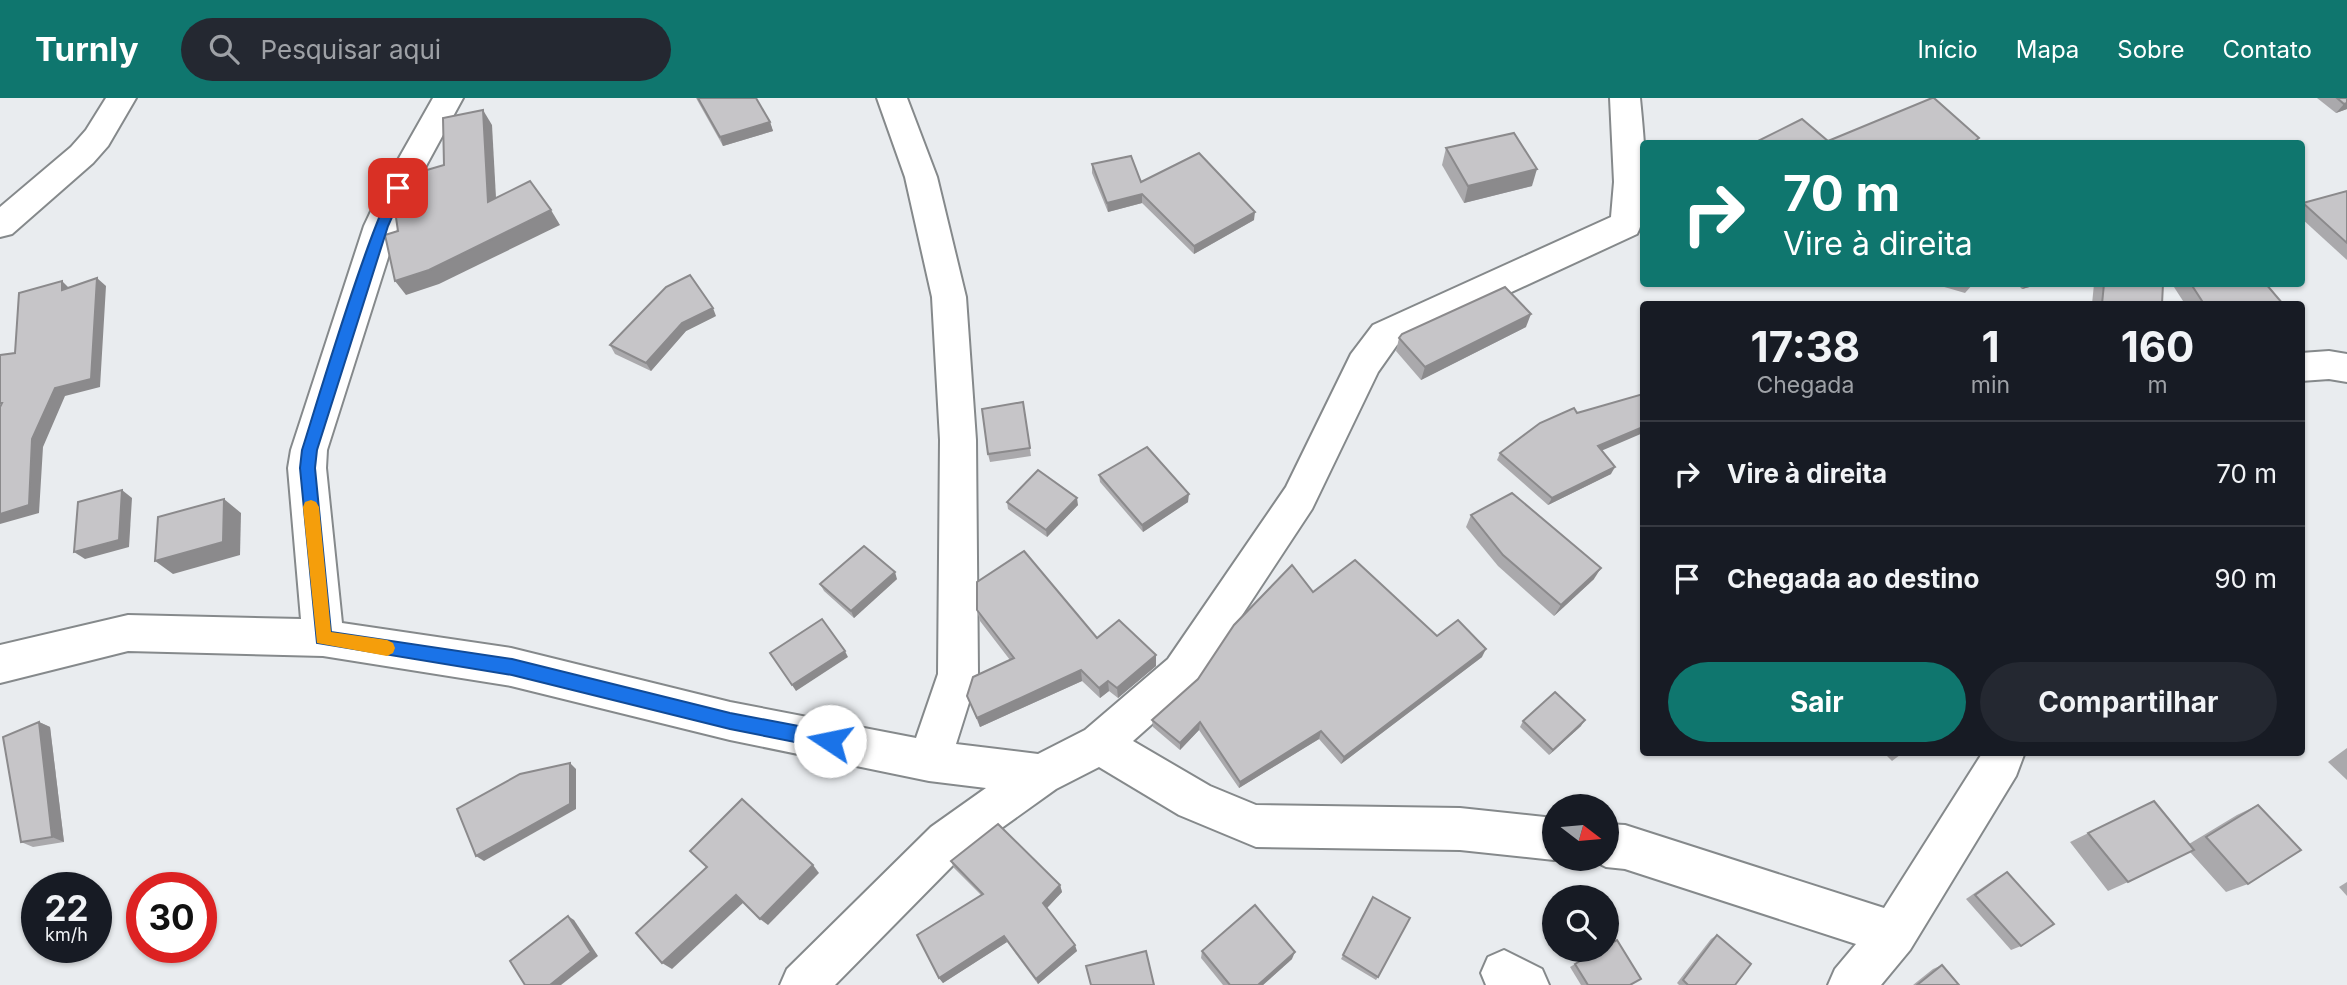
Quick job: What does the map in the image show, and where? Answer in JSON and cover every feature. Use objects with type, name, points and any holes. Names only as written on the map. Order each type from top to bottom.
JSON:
[{"type":"street","points":[[0,225],[82,155],[97,138],[121,98]]},
{"type":"street","points":[[323,638],[307,468],[309,450],[381,226],[398,188],[448,98]]},
{"type":"street","points":[[892,98],[921,177],[949,298],[957,427],[958,674],[929,761]]},
{"type":"street","points":[[803,985],[946,842],[1041,775],[1100,744],[1182,672],[1299,498],[1364,364],[1385,335],[1625,225],[1630,214],[1631,197],[1625,98]]},
{"type":"street","points":[[2305,367],[2329,365],[2347,368]]},
{"type":"street","points":[[0,664],[128,633],[323,638],[512,667],[730,721],[929,761],[1041,775]]},
{"type":"street","points":[[1100,744],[1195,803],[1226,817],[1256,825],[1460,830],[1542,838]]},
{"type":"street","points":[[1851,985],[1894,934],[1994,774],[2002,756]]},
{"type":"street","points":[[1619,846],[1894,934]]},
{"type":"building","points":[[698,98],[756,98],[770,122],[720,137]]},
{"type":"building","points":[[1932,98],[1979,138],[1976,140],[1830,140]]},
{"type":"building","points":[[2337,98],[2347,98],[2347,103],[2344,104]]},
{"type":"building","points":[[483,110],[488,202],[530,181],[551,210],[429,270],[395,281],[385,235],[398,231],[394,204],[406,176],[444,165],[443,118]]},
{"type":"building","points":[[1802,119],[1827,140],[1760,140]]},
{"type":"building","points":[[1514,133],[1537,169],[1468,186],[1446,148]]},
{"type":"building","points":[[1199,153],[1255,212],[1194,246],[1142,194],[1107,203],[1092,164],[1131,156],[1141,182]]},
{"type":"building","points":[[2347,191],[2347,243],[2305,205],[2305,202]]},
{"type":"building","points":[[690,275],[713,308],[682,323],[646,363],[610,345],[666,287]]},
{"type":"building","points":[[97,278],[91,379],[55,388],[32,439],[29,505],[0,514],[0,355],[15,353],[19,293],[62,281],[62,290]]},
{"type":"building","points":[[1505,287],[1531,314],[1425,367],[1399,338],[1402,334]]},
{"type":"building","points":[[2104,287],[2163,287],[2162,301],[2102,301]]},
{"type":"building","points":[[2193,287],[2269,287],[2280,301],[2202,301]]},
{"type":"building","points":[[1640,395],[1640,428],[1598,446],[1615,467],[1552,498],[1500,453],[1540,423],[1574,408],[1577,413]]},
{"type":"building","points":[[1023,402],[1030,448],[988,454],[982,409]]},
{"type":"building","points":[[1147,447],[1189,494],[1142,525],[1099,475]]},
{"type":"building","points":[[1038,470],[1077,498],[1046,530],[1007,502]]},
{"type":"building","points":[[122,490],[119,540],[74,552],[78,502]]},
{"type":"building","points":[[1512,493],[1601,568],[1561,605],[1503,555],[1471,515]]},
{"type":"building","points":[[224,499],[223,542],[155,561],[158,517]]},
{"type":"building","points":[[864,546],[895,572],[851,611],[820,584]]},
{"type":"building","points":[[1024,551],[1097,638],[1119,620],[1156,655],[1117,688],[1108,681],[1099,688],[1081,670],[977,718],[967,696],[973,677],[1014,658],[977,610],[977,582]]},
{"type":"building","points":[[1355,560],[1437,636],[1458,620],[1486,649],[1344,757],[1321,731],[1240,782],[1200,722],[1180,743],[1152,720],[1198,679],[1234,625],[1292,565],[1313,592]]},
{"type":"building","points":[[822,619],[845,651],[792,685],[770,653]]},
{"type":"building","points":[[1555,692],[1585,720],[1553,750],[1523,721]]},
{"type":"building","points":[[39,722],[52,837],[21,842],[3,737]]},
{"type":"building","points":[[570,763],[570,804],[476,856],[457,809],[520,774]]},
{"type":"building","points":[[742,799],[813,865],[760,919],[736,895],[662,963],[636,933],[707,867],[690,851]]},
{"type":"building","points":[[2154,801],[2194,850],[2128,882],[2088,833]]},
{"type":"building","points":[[2258,805],[2301,850],[2248,884],[2206,837]]},
{"type":"building","points":[[998,824],[1060,885],[1043,903],[1075,945],[1036,979],[1004,936],[939,978],[917,935],[983,894],[951,861]]},
{"type":"building","points":[[2007,872],[2054,924],[2021,946],[1975,895]]},
{"type":"building","points":[[1373,897],[1410,918],[1378,977],[1343,955]]},
{"type":"building","points":[[1255,905],[1295,952],[1258,985],[1230,985],[1202,951]]},
{"type":"building","points":[[568,916],[591,952],[550,985],[525,985],[510,961]]},
{"type":"building","points":[[1717,935],[1751,964],[1735,985],[1688,985],[1683,980]]},
{"type":"building","points":[[1619,943],[1641,979],[1630,985],[1588,985],[1575,964],[1619,962]]},
{"type":"building","points":[[1146,951],[1154,985],[1091,985],[1086,966]]},
{"type":"building","points":[[1942,965],[1959,985],[1917,985]]},
{"type":"slow traffic","points":[[311,507],[323,638],[387,648]]},
{"type":"route","points":[[398,188],[381,226],[309,450],[307,468],[323,638],[512,667],[730,721],[830,741]]}]
